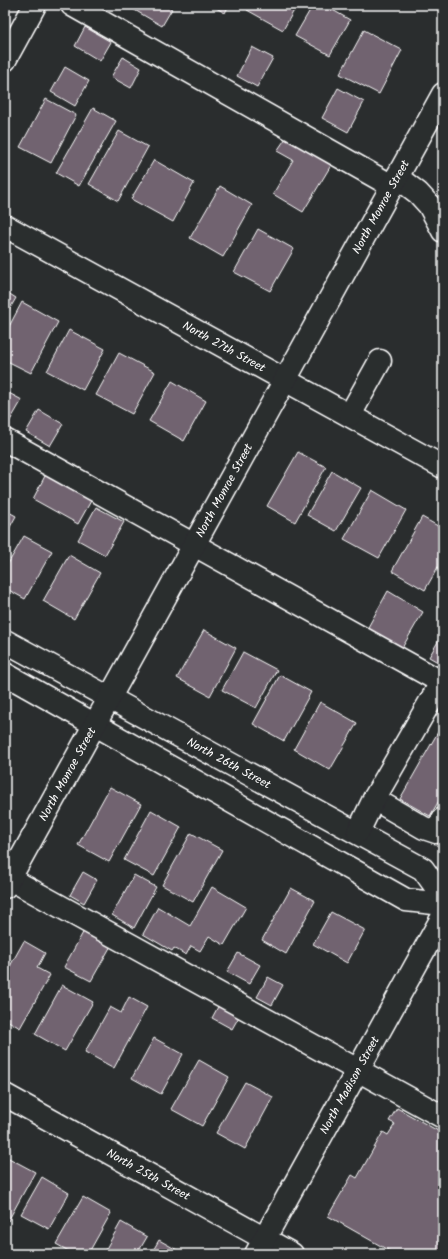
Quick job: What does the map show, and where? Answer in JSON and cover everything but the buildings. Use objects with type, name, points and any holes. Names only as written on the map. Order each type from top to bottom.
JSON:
[{"type":"street","points":[[5,60],[35,5]]},
{"type":"street","points":[[72,5],[418,193],[429,205],[443,231]]},
{"type":"street","name":"North Monroe Street","points":[[7,881],[95,725],[443,94]]},
{"type":"street","name":"North 27th Street","points":[[5,226],[443,467]]},
{"type":"street","points":[[350,416],[380,361]]},
{"type":"street","points":[[5,440],[442,683],[374,799],[358,832]]},
{"type":"street","name":"North 26th Street","points":[[5,641],[109,699],[358,832],[423,869],[443,897]]},
{"type":"street","points":[[5,674],[406,900],[443,904]]},
{"type":"street","points":[[374,799],[424,828],[436,832],[443,819]]},
{"type":"street","points":[[7,881],[443,1117]]},
{"type":"street","name":"North Madison Street","points":[[261,1246],[443,916]]},
{"type":"street","name":"North 25th Street","points":[[5,1094],[261,1246],[292,1254]]}]
